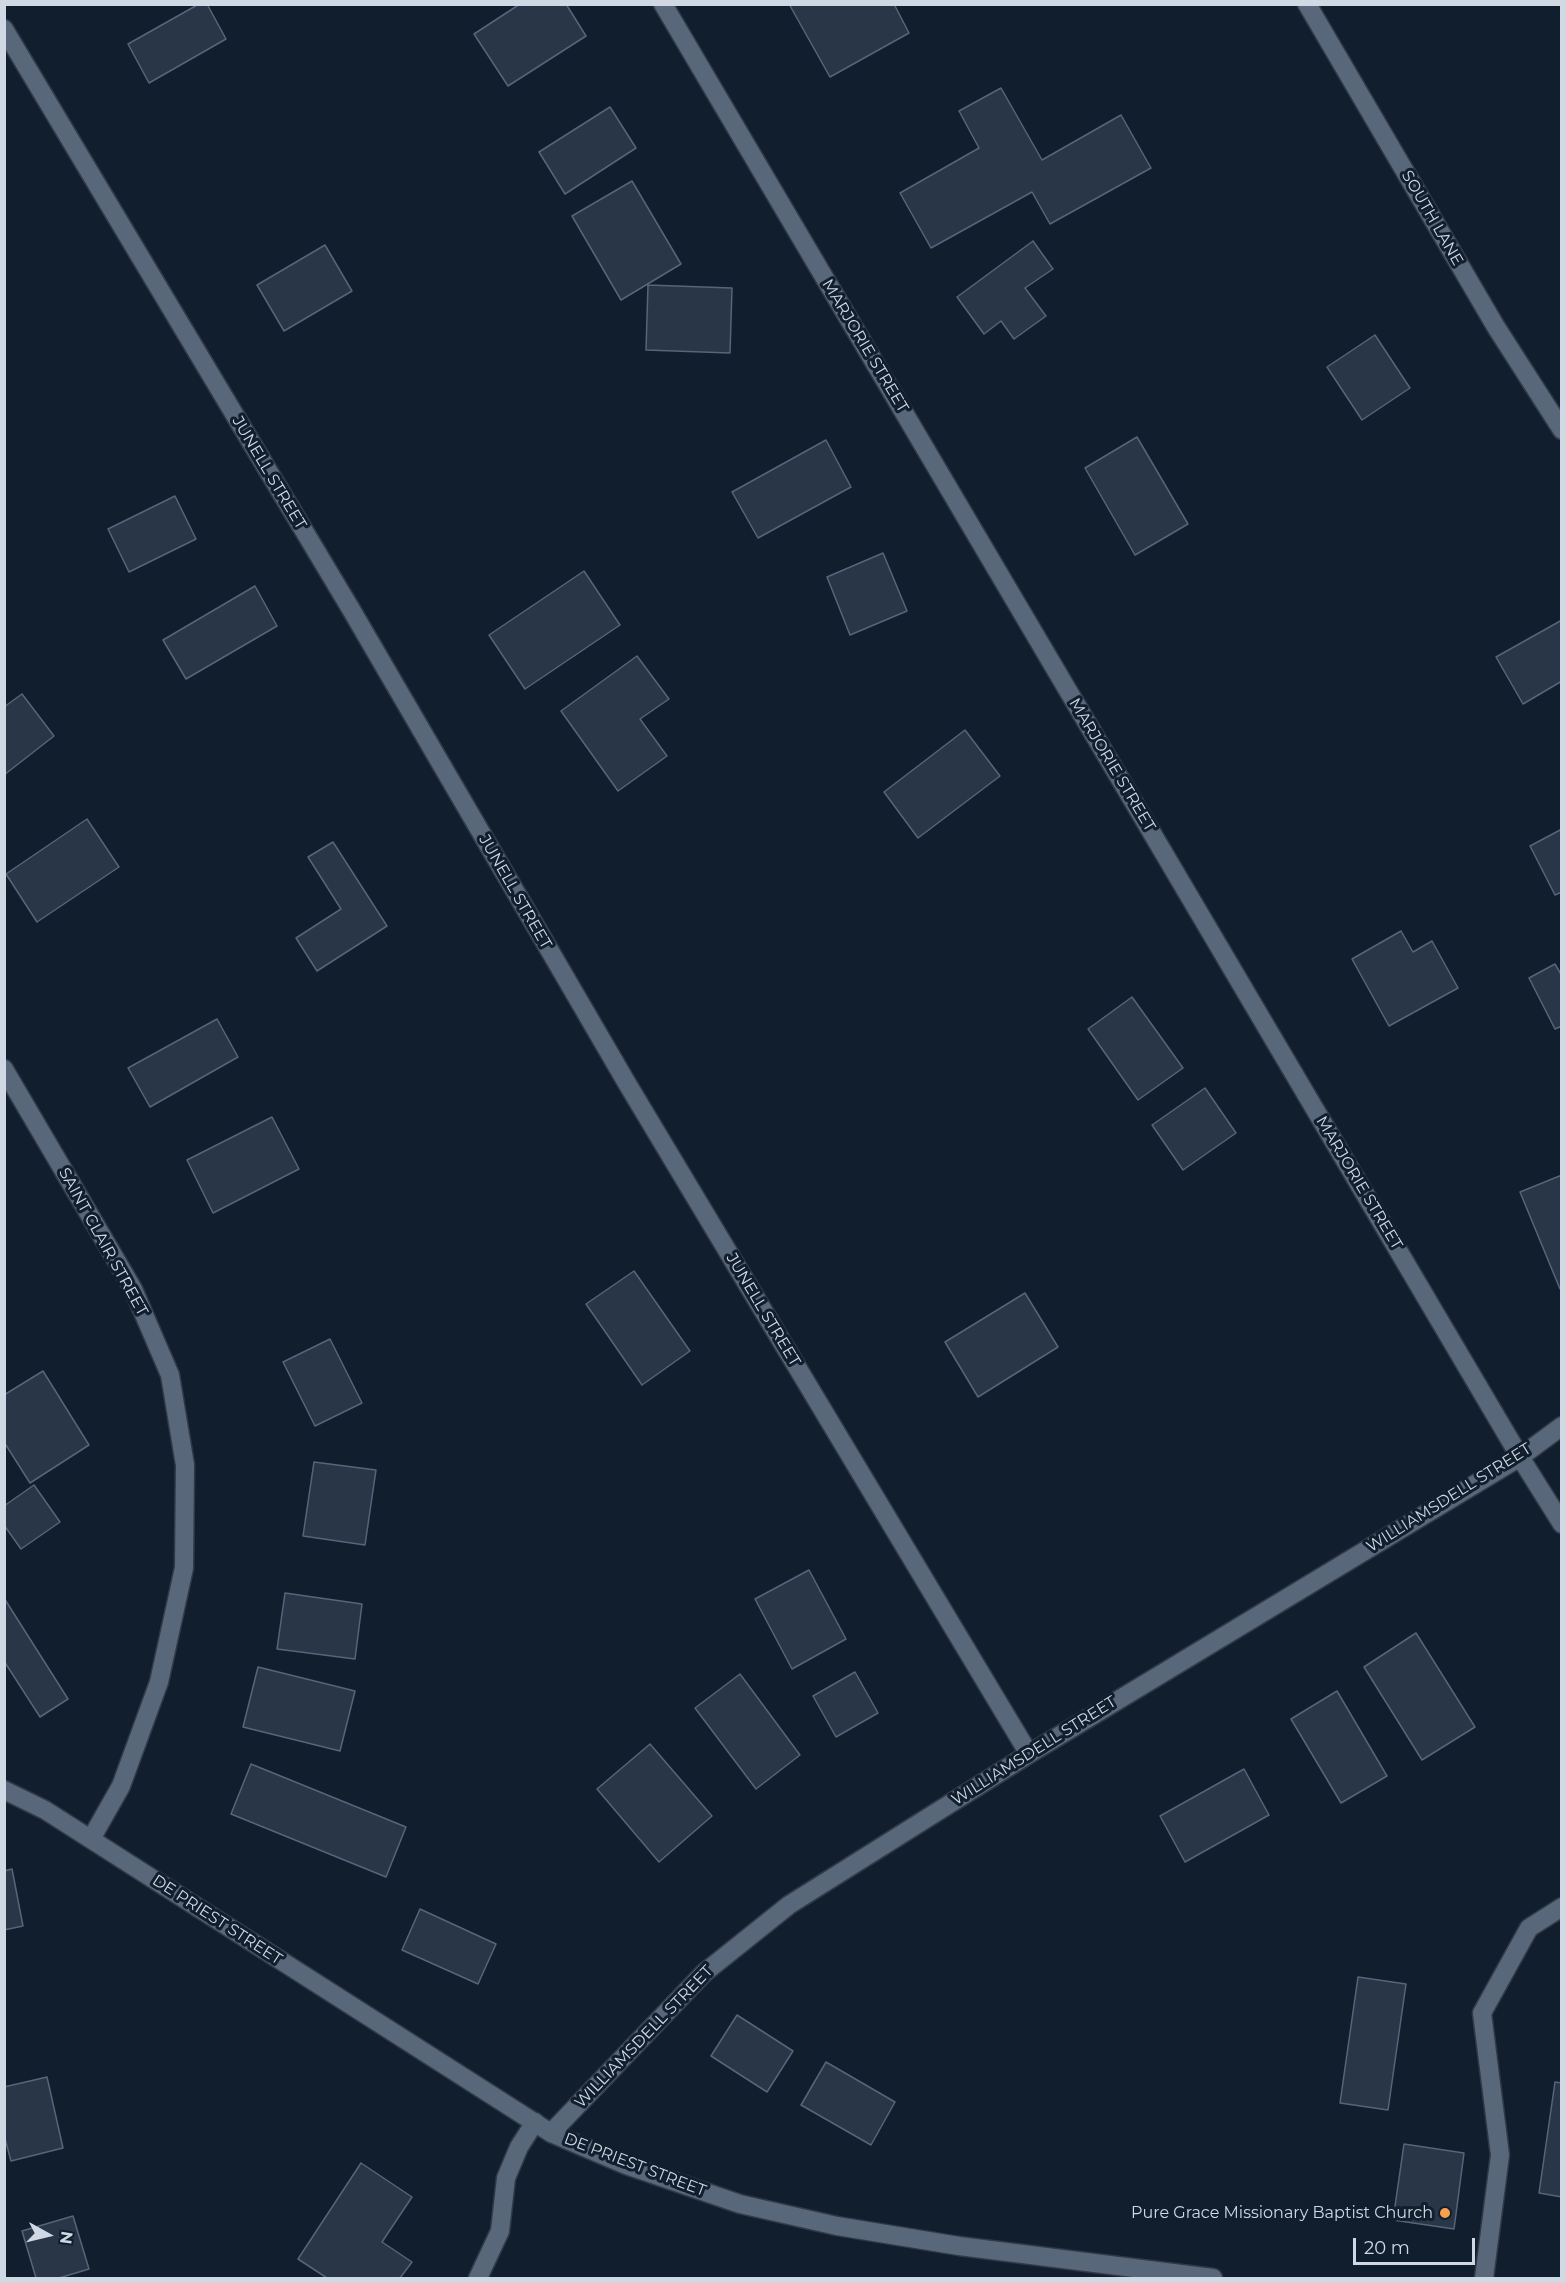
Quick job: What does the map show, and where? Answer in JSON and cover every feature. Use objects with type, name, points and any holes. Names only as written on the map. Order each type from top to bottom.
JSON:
[{"type":"street","name":"MARJORIE STREET","points":[[663,4],[1520,1457],[1562,1524]]},
{"type":"street","name":"SOUTH LANE","points":[[1307,4],[1496,327],[1562,430]]},
{"type":"street","name":"JUNELL STREET","points":[[4,29],[346,601],[628,1085],[1029,1754]]},
{"type":"street","name":"SAINT CLAIR STREET","points":[[4,1069],[132,1289],[170,1376],[185,1465],[184,1568],[159,1682],[121,1786],[91,1839]]},
{"type":"street","name":"WILLIAMSDELL STREET","points":[[551,2133],[705,1973],[789,1905],[1029,1754],[1520,1457],[1562,1426]]},
{"type":"street","name":"DE PRIEST STREET","points":[[4,1790],[45,1810],[551,2133],[626,2165],[740,2205],[837,2226],[959,2247],[1213,2278]]},
{"type":"street","points":[[1484,2278],[1500,2155],[1482,2013],[1529,1928],[1562,1907]]},
{"type":"street","points":[[478,2278],[500,2231],[506,2178],[519,2147],[534,2122]]},
{"type":"building","points":[[199,4],[207,4],[226,39],[149,83],[128,44]]},
{"type":"building","points":[[520,4],[566,4],[586,36],[508,86],[474,34]]},
{"type":"building","points":[[789,4],[894,4],[909,33],[830,77]]},
{"type":"building","points":[[1001,88],[1042,160],[1121,115],[1151,168],[1050,224],[1032,192],[931,248],[900,193],[979,148],[959,111]]},
{"type":"building","points":[[610,107],[636,148],[565,194],[539,152]]},
{"type":"building","points":[[632,181],[681,264],[621,300],[572,216]]},
{"type":"building","points":[[1033,241],[1053,269],[1025,288],[1046,316],[1014,339],[1001,321],[984,334],[957,297]]},
{"type":"building","points":[[325,245],[352,291],[284,331],[257,285]]},
{"type":"building","points":[[648,285],[732,288],[730,353],[646,350]]},
{"type":"building","points":[[1375,335],[1410,388],[1362,420],[1327,367]]},
{"type":"building","points":[[1137,437],[1188,524],[1135,555],[1085,468]]},
{"type":"building","points":[[826,440],[851,487],[758,538],[732,492]]},
{"type":"building","points":[[175,496],[196,539],[129,572],[108,529]]},
{"type":"building","points":[[883,553],[907,611],[850,635],[827,577]]},
{"type":"building","points":[[584,571],[620,625],[525,689],[489,635]]},
{"type":"building","points":[[255,586],[277,626],[186,679],[163,640]]},
{"type":"building","points":[[1562,620],[1562,681],[1523,704],[1496,657]]},
{"type":"building","points":[[637,656],[669,699],[640,719],[667,756],[618,791],[561,711]]},
{"type":"building","points":[[22,694],[54,736],[4,775],[4,707]]},
{"type":"building","points":[[965,730],[1000,776],[918,838],[884,792]]},
{"type":"building","points":[[87,819],[119,867],[37,922],[6,874]]},
{"type":"building","points":[[1562,829],[1562,892],[1555,895],[1530,846]]},
{"type":"building","points":[[333,842],[387,926],[317,971],[296,938],[341,909],[308,857]]},
{"type":"building","points":[[1401,931],[1413,952],[1432,941],[1458,988],[1389,1026],[1352,959]]},
{"type":"building","points":[[1555,964],[1562,976],[1562,1026],[1555,1029],[1529,978]]},
{"type":"building","points":[[1132,997],[1183,1068],[1138,1100],[1088,1029]]},
{"type":"building","points":[[217,1019],[238,1057],[150,1107],[128,1068]]},
{"type":"building","points":[[1205,1088],[1236,1133],[1183,1170],[1152,1125]]},
{"type":"building","points":[[272,1117],[299,1169],[213,1213],[187,1160]]},
{"type":"building","points":[[1562,1175],[1562,1288],[1560,1289],[1520,1192]]},
{"type":"building","points":[[634,1271],[690,1351],[642,1385],[586,1304]]},
{"type":"building","points":[[1025,1293],[1058,1347],[978,1397],[945,1342]]},
{"type":"building","points":[[330,1339],[362,1403],[315,1426],[283,1362]]},
{"type":"building","points":[[43,1371],[89,1445],[30,1483],[4,1442],[4,1395]]},
{"type":"building","points":[[314,1462],[376,1470],[365,1545],[303,1536]]},
{"type":"building","points":[[34,1485],[60,1522],[21,1549],[4,1525],[4,1506]]},
{"type":"building","points":[[809,1570],[846,1639],[792,1669],[755,1599]]},
{"type":"building","points":[[285,1593],[362,1604],[355,1659],[277,1649]]},
{"type":"building","points":[[4,1598],[68,1699],[40,1717],[4,1661]]},
{"type":"building","points":[[1416,1633],[1475,1727],[1422,1760],[1364,1667]]},
{"type":"building","points":[[258,1667],[355,1691],[340,1751],[243,1727]]},
{"type":"building","points":[[855,1672],[878,1713],[836,1737],[813,1696]]},
{"type":"building","points":[[740,1674],[800,1755],[756,1789],[695,1708]]},
{"type":"building","points":[[1337,1691],[1387,1776],[1341,1803],[1291,1719]]},
{"type":"building","points":[[650,1744],[712,1816],[659,1862],[597,1789]]},
{"type":"building","points":[[251,1764],[406,1827],[386,1877],[231,1814]]},
{"type":"building","points":[[1244,1769],[1269,1815],[1185,1862],[1160,1816]]},
{"type":"building","points":[[12,1869],[23,1926],[4,1930],[4,1871]]},
{"type":"building","points":[[420,1909],[496,1944],[478,1984],[402,1950]]},
{"type":"building","points":[[1358,1977],[1406,1984],[1388,2110],[1340,2103]]},
{"type":"building","points":[[737,2015],[793,2051],[767,2092],[711,2056]]},
{"type":"building","points":[[826,2062],[895,2102],[871,2145],[801,2105]]},
{"type":"building","points":[[47,2077],[63,2148],[11,2161],[4,2135],[4,2087]]},
{"type":"building","points":[[1555,2082],[1562,2083],[1562,2197],[1539,2193]]},
{"type":"building","points":[[1404,2144],[1464,2153],[1454,2229],[1393,2220]]},
{"type":"building","points":[[361,2163],[412,2197],[382,2242],[412,2262],[400,2278],[327,2278],[298,2259]]},
{"type":"building","points":[[73,2216],[89,2269],[59,2278],[36,2278],[22,2231]]},
{"type":"place","name":"Pure Grace Missionary Baptist Church","points":[[1445,2213]]}]
